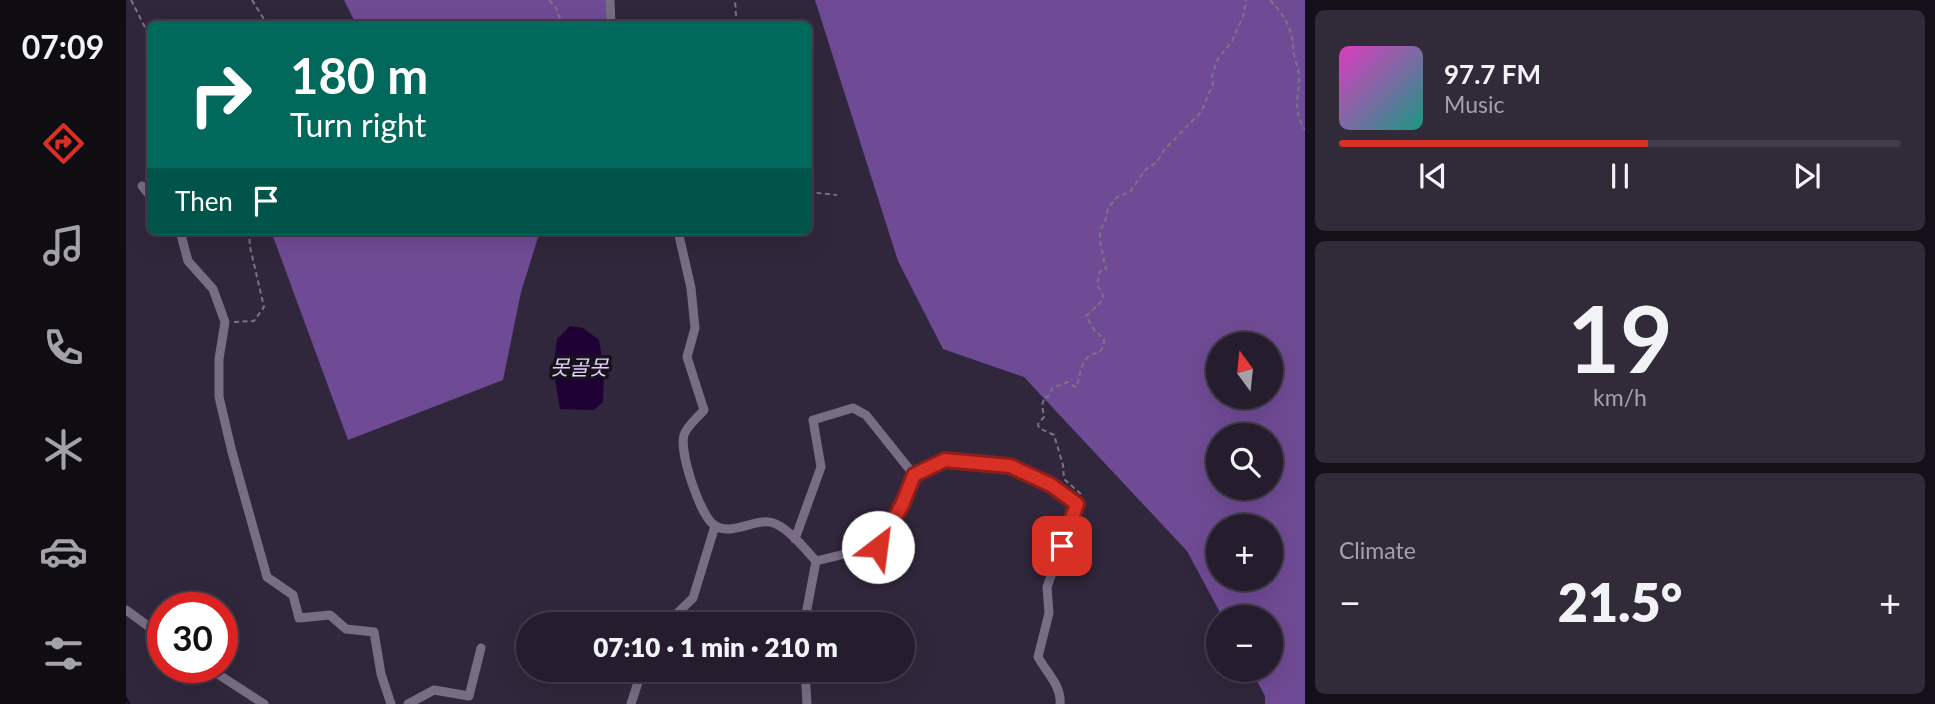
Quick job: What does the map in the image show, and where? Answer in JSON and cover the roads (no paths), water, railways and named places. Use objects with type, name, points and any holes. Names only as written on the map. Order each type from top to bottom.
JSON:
[{"type":"street","points":[[611,0],[611,21]]},
{"type":"street","points":[[142,186],[147,192]]},
{"type":"street","points":[[181,235],[188,261],[212,289],[225,322],[219,359],[219,397],[267,577],[293,595],[299,618],[330,615],[346,629],[374,632],[381,674],[391,704]]},
{"type":"street","points":[[679,235],[691,288],[695,328],[687,356],[704,410],[684,434],[683,455],[705,517],[715,526],[726,530],[769,522],[777,525],[816,561]]},
{"type":"street","points":[[795,539],[821,467],[813,420],[853,408],[866,415],[914,475]]},
{"type":"street","points":[[816,561],[878,547],[902,505],[914,475],[945,460],[1010,466],[1051,485],[1077,504],[1047,587],[1049,613],[1038,657],[1054,681],[1061,697],[1060,704]]},
{"type":"street","points":[[678,612],[693,597],[715,526]]},
{"type":"street","points":[[806,612],[816,561]]},
{"type":"street","points":[[126,610],[147,625]]},
{"type":"street","points":[[408,704],[434,690],[469,696],[481,648]]},
{"type":"street","points":[[631,704],[638,682]]},
{"type":"street","points":[[806,682],[807,704]]},
{"type":"street","points":[[232,683],[264,704]]},
{"type":"water","name":"못골못","points":[[570,326],[583,328],[599,340],[604,370],[603,402],[594,410],[560,409],[553,368],[557,339]]},
{"type":"waterway","points":[[126,698],[129,704]]}]
